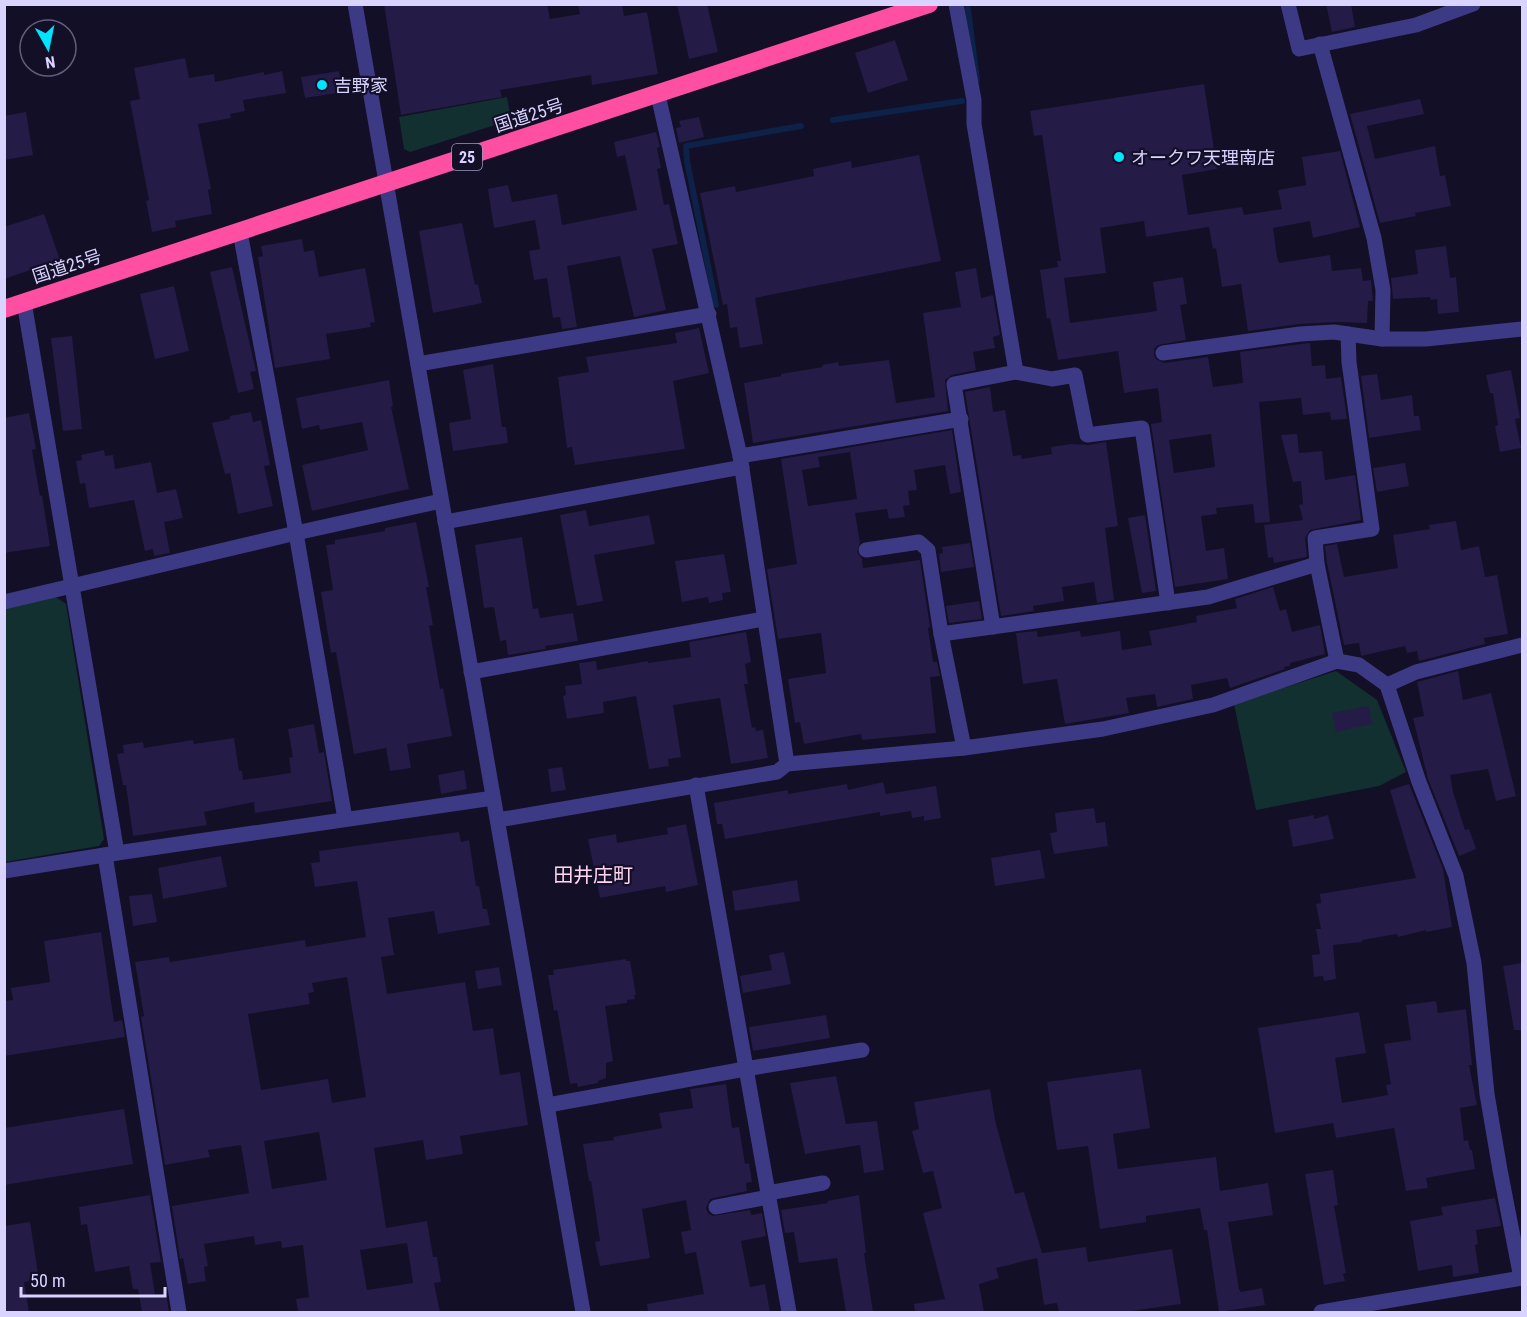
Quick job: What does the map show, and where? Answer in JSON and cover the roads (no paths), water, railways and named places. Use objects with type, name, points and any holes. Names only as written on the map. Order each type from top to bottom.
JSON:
[{"type":"highway","name":"国道25号","points":[[4,309],[929,4]]},
{"type":"street","points":[[355,4],[583,1312]]},
{"type":"street","points":[[956,4],[974,100],[974,123],[1016,372]]},
{"type":"street","points":[[1288,4],[1299,49],[1416,24],[1473,4]]},
{"type":"street","points":[[1320,44],[1376,247],[1383,290],[1382,339]]},
{"type":"street","points":[[658,95],[741,462],[787,764]]},
{"type":"street","points":[[240,232],[296,532],[345,819]]},
{"type":"street","points":[[24,302],[72,585],[179,1312]]},
{"type":"street","points":[[418,364],[709,314]]},
{"type":"street","points":[[1162,353],[1300,334],[1334,332],[1382,339],[1426,339],[1522,329]]},
{"type":"street","points":[[1337,661],[1317,564],[1316,538],[1372,529],[1349,362],[1348,334]]},
{"type":"street","points":[[993,627],[954,384],[1016,372],[1052,379],[1075,375],[1087,435],[1142,428],[1168,603]]},
{"type":"street","points":[[445,522],[961,419]]},
{"type":"street","points":[[4,602],[296,532],[441,501]]},
{"type":"street","points":[[866,550],[919,542],[928,550],[941,634],[964,748]]},
{"type":"street","points":[[941,634],[1208,597],[1317,564]]},
{"type":"street","points":[[471,672],[764,619]]},
{"type":"street","points":[[1387,685],[1416,672],[1522,645]]},
{"type":"street","points":[[498,819],[777,772],[787,764],[964,748],[1103,729],[1213,705],[1337,661],[1359,665],[1387,685],[1419,782],[1456,876],[1474,963],[1487,1094],[1494,1138],[1522,1278],[1321,1312]]},
{"type":"street","points":[[696,785],[789,1312]]},
{"type":"street","points":[[4,871],[493,798]]},
{"type":"street","points":[[548,1105],[862,1050]]},
{"type":"street","points":[[716,1207],[823,1183]]},
{"type":"waterway","points":[[968,9],[977,80]]},
{"type":"waterway","points":[[833,120],[962,101]]},
{"type":"waterway","points":[[716,305],[686,146],[801,126]]},
{"type":"place","name":"吉野家","points":[[322,85]]},
{"type":"place","name":"オークワ天理南店","points":[[1119,157]]},
{"type":"district","name":"田井庄町","points":[[593,875]]}]
